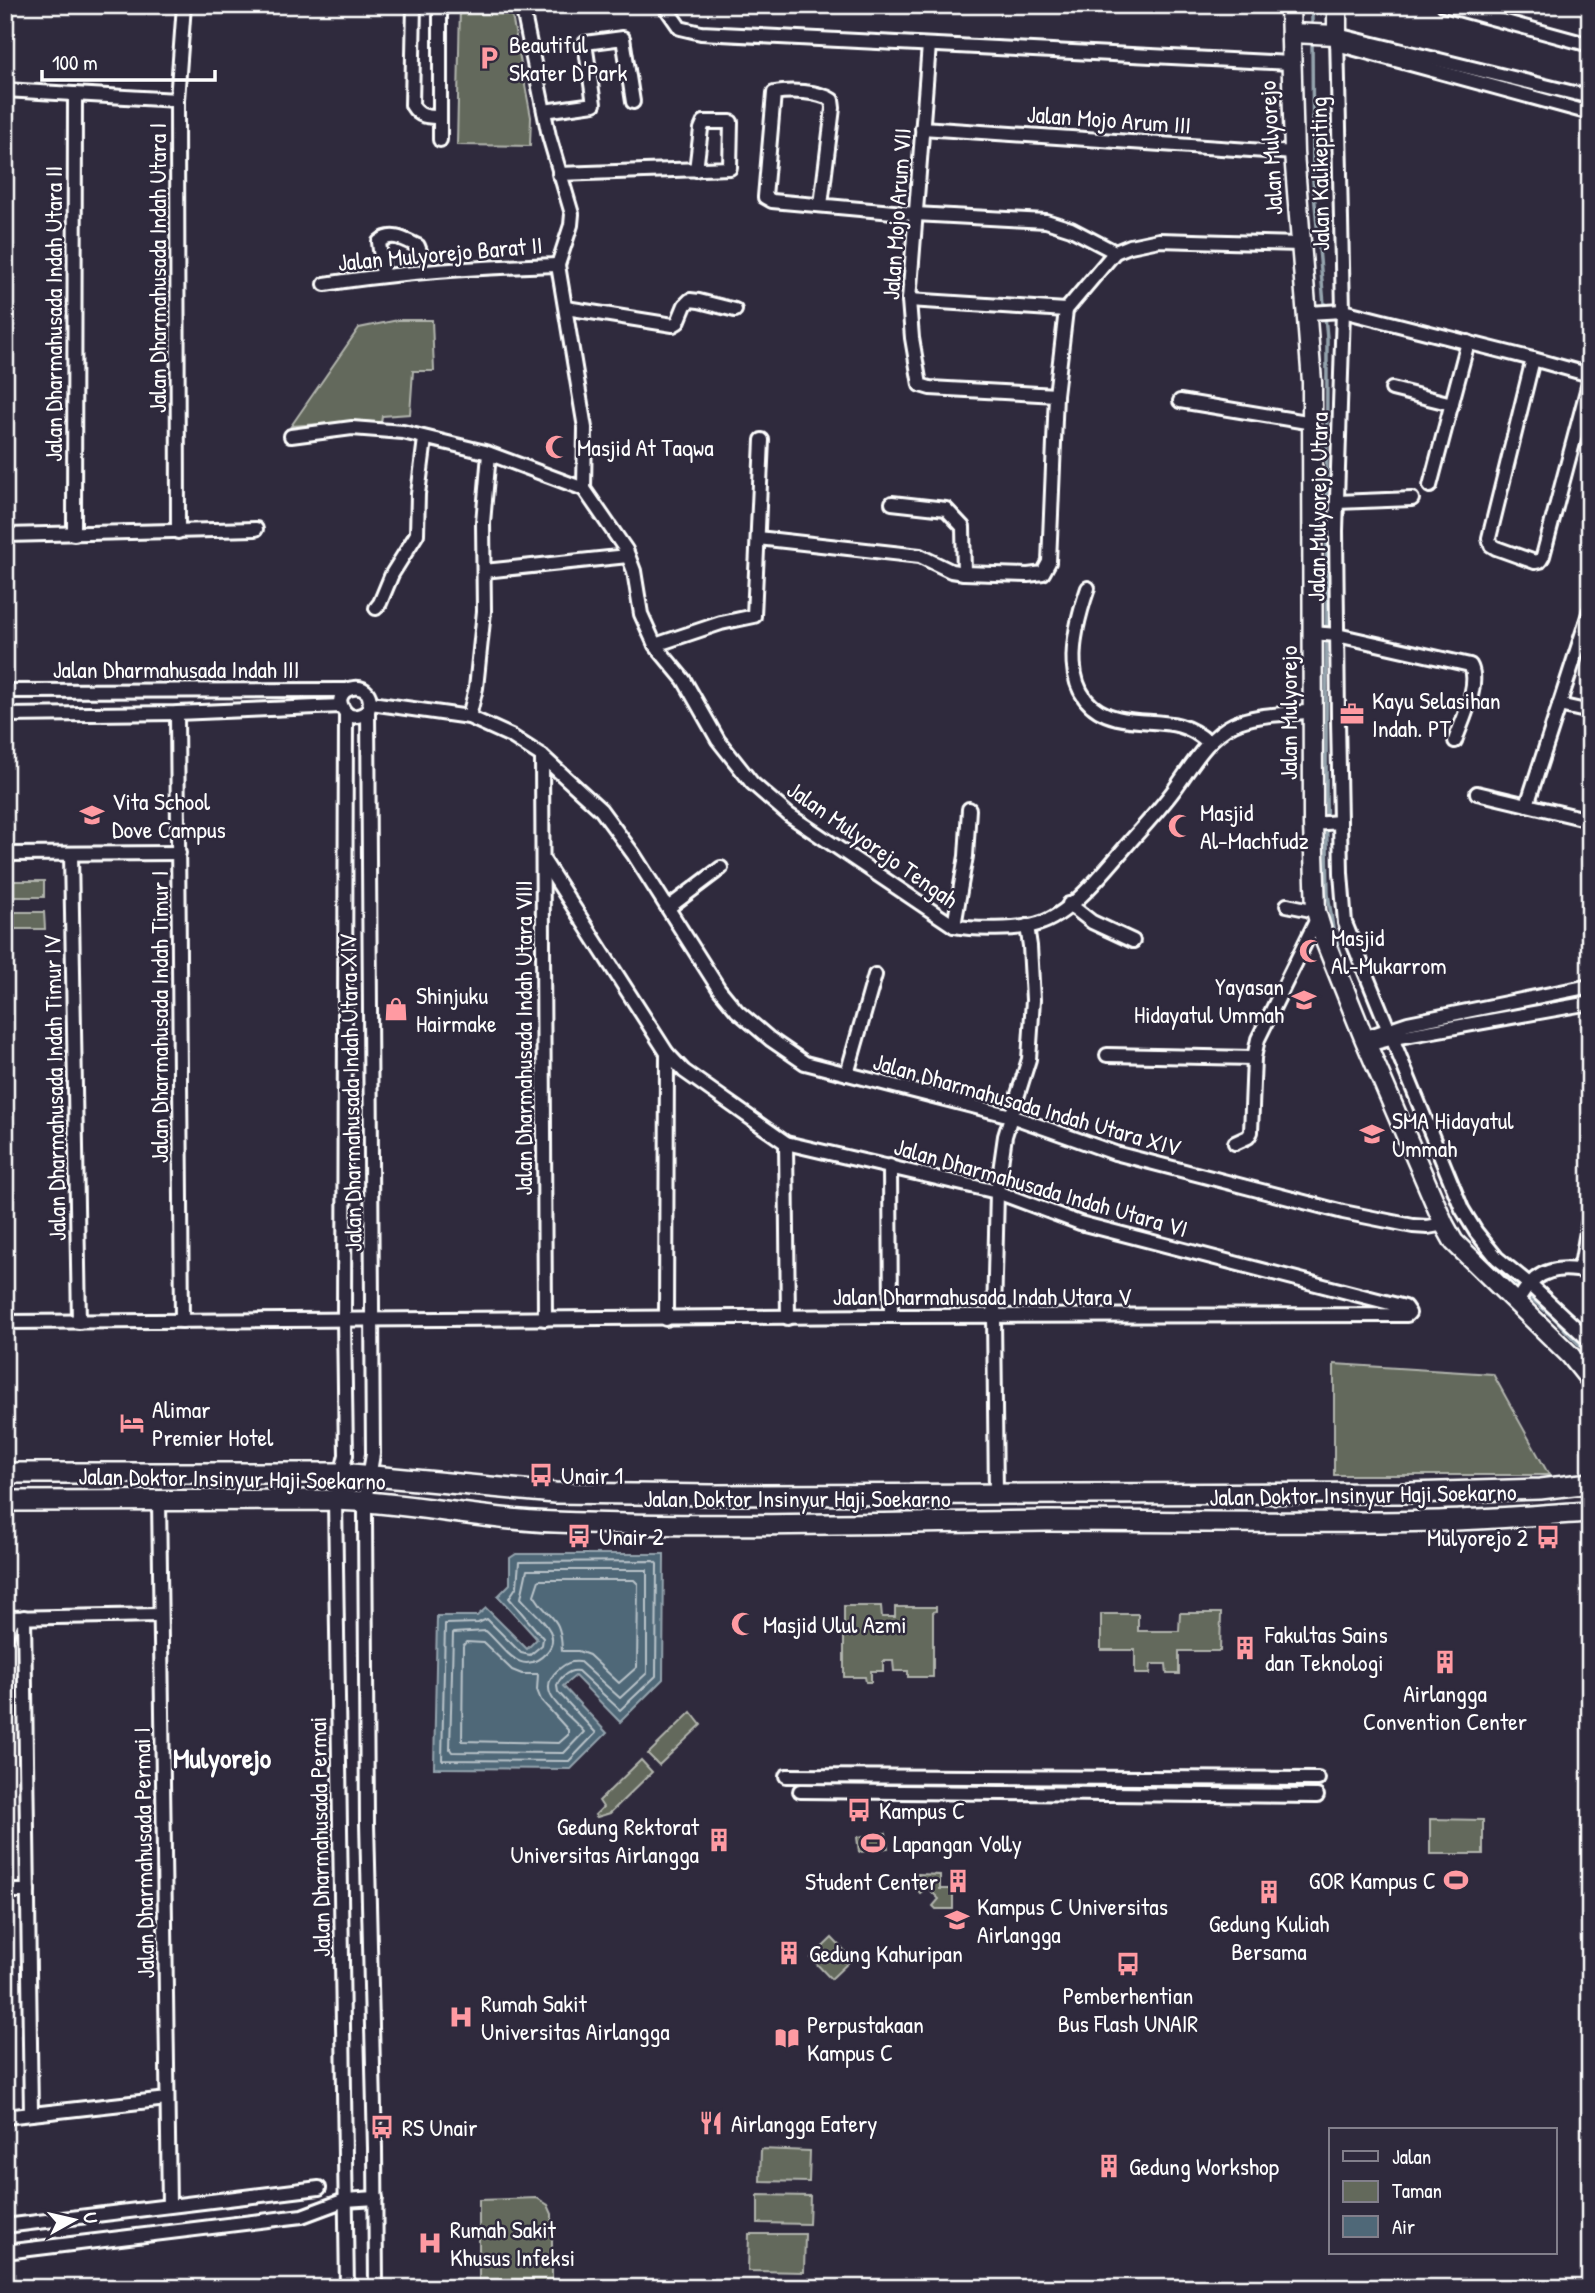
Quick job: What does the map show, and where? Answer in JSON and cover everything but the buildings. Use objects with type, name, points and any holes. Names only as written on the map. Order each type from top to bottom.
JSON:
[{"type":"main road","name":"Jalan Mulyorejo","points":[[1290,5],[1299,33],[1290,63],[1295,244],[1314,313],[1313,423],[1327,496],[1315,633],[1324,718],[1317,823],[1317,914],[1325,941],[1444,1224],[1454,1242],[1522,1294],[1581,1347],[1590,1380]]},
{"type":"main road","points":[[1299,33],[1334,38],[1336,5]]},
{"type":"main road","name":"Jalan Doktor Insinyur Haji Soekarno","points":[[5,1473],[341,1473],[555,1493],[1408,1493],[1540,1489],[1590,1483]]},
{"type":"main road","name":"Jalan Doktor Insinyur Haji Soekarno","points":[[5,1501],[365,1501],[505,1519],[594,1523],[1333,1522],[1442,1520],[1590,1511]]},
{"type":"street","name":"Jalan Dharmahusada Indah Utara I","points":[[178,532],[177,100],[184,5]]},
{"type":"street","points":[[414,5],[412,105],[416,112],[424,117],[440,117]]},
{"type":"street","points":[[440,5],[440,140]]},
{"type":"street","points":[[291,436],[352,428],[404,432],[489,454],[584,489],[585,428],[558,265],[572,214],[559,174],[522,5]]},
{"type":"street","points":[[664,5],[680,28],[701,33],[1290,63]]},
{"type":"street","points":[[1444,5],[1590,45]]},
{"type":"street","points":[[544,111],[594,104],[585,43],[623,38],[633,102]]},
{"type":"street","points":[[1334,38],[1590,97]]},
{"type":"street","points":[[1334,38],[1590,113]]},
{"type":"street","name":"Jalan Kalikepiting","points":[[1334,38],[1339,311]]},
{"type":"street","name":"Jalan Mojo Arum VII","points":[[929,45],[909,300],[920,385],[930,388],[1056,396]]},
{"type":"street","points":[[5,90],[177,100]]},
{"type":"street","points":[[821,205],[832,100],[824,95],[774,93],[765,197],[772,201],[915,214],[1046,221],[1071,229],[1115,252]]},
{"type":"street","name":"Jalan Dharmahusada Indah Utara II","points":[[74,534],[75,94]]},
{"type":"street","points":[[559,174],[696,170],[730,167],[731,122],[704,122],[696,170]]},
{"type":"street","name":"Jalan Mojo Arum III","points":[[922,128],[1294,153]]},
{"type":"street","points":[[383,275],[379,242],[382,238],[394,236],[408,241],[418,246],[421,254]]},
{"type":"street","points":[[758,538],[920,556],[951,572],[1028,575],[1043,573],[1049,562],[1056,396],[1066,310],[1115,252],[1130,246],[1159,240],[1295,244]]},
{"type":"street","name":"Jalan Mulyorejo Barat II","points":[[325,284],[383,275],[558,265]]},
{"type":"street","points":[[566,308],[673,325],[678,322],[690,300],[735,310]]},
{"type":"street","points":[[909,300],[1066,310]]},
{"type":"street","points":[[1314,313],[1339,311],[1533,359],[1590,377],[1543,556],[1541,561],[1535,562],[1496,548],[1491,545],[1489,538],[1533,359]]},
{"type":"street","name":"Jalan Mulyorejo Utara","points":[[1339,311],[1327,496],[1335,634],[1324,718],[1337,822],[1345,923],[1462,1209],[1522,1294]]},
{"type":"street","points":[[1430,486],[1468,342]]},
{"type":"street","points":[[1392,389],[1451,404]]},
{"type":"street","points":[[1180,401],[1313,423]]},
{"type":"street","points":[[376,608],[392,574],[417,534],[418,494],[425,439]]},
{"type":"street","points":[[655,645],[721,623],[754,616],[762,440]]},
{"type":"street","points":[[469,717],[476,688],[484,611],[483,523],[489,454]]},
{"type":"street","name":"Jalan Mulyorejo Tengah","points":[[584,489],[608,521],[628,556],[636,582],[641,614],[655,645],[684,680],[718,740],[752,783],[789,815],[954,926],[967,929],[1039,924],[1092,887],[1167,800],[1209,743],[1233,725],[1244,721],[1324,718]]},
{"type":"street","points":[[1327,496],[1412,499]]},
{"type":"street","points":[[892,503],[946,509],[963,527],[964,573]]},
{"type":"street","points":[[5,535],[256,529]]},
{"type":"street","points":[[484,571],[628,556]]},
{"type":"street","points":[[1088,588],[1072,655],[1074,677],[1083,697],[1099,711],[1115,717],[1178,724],[1196,732],[1209,743]]},
{"type":"street","points":[[1527,805],[1590,610]]},
{"type":"street","points":[[1315,633],[1335,634],[1471,665],[1474,671],[1474,686],[1455,741]]},
{"type":"street","points":[[362,688],[369,694],[369,707],[361,716],[353,717],[343,710],[341,697],[346,690],[362,688]]},
{"type":"street","name":"Jalan Dharmahusada Indah III","points":[[5,691],[346,690]]},
{"type":"street","points":[[1559,705],[1590,712]]},
{"type":"street","name":"Jalan Dharmahusada Indah Utara XIV","points":[[370,1475],[373,1454],[373,1319],[369,707],[469,717],[511,736],[542,756],[601,810],[634,855],[719,989],[737,1011],[791,1055],[805,1063],[1011,1116],[1115,1153],[1343,1212],[1413,1226],[1444,1224]]},
{"type":"street","name":"Jalan Dharmahusada Indah Utara XIV","points":[[341,1473],[346,1455],[343,710]]},
{"type":"street","name":"Jalan Dharmahusada Indah III","points":[[5,715],[343,710]]},
{"type":"street","name":"Jalan Dharmahusada Indah Timur I","points":[[177,713],[182,1321]]},
{"type":"street","name":"Jalan Dharmahusada Indah Utara VIII","points":[[542,756],[545,1319]]},
{"type":"street","points":[[1477,793],[1590,820]]},
{"type":"street","points":[[954,926],[966,856],[969,809]]},
{"type":"street","points":[[1317,823],[1337,822]]},
{"type":"street","points":[[5,854],[178,853]]},
{"type":"street","name":"Jalan Dharmahusada Indah Timur IV","points":[[71,854],[79,1322]]},
{"type":"street","name":"Jalan Dharmahusada Indah Utara VI","points":[[544,862],[667,1053],[684,1071],[786,1143],[997,1192],[1080,1223],[1405,1307]]},
{"type":"street","points":[[668,908],[722,868]]},
{"type":"street","points":[[1069,904],[1092,922],[1133,941]]},
{"type":"street","points":[[1236,1143],[1248,1137],[1251,1132],[1254,1058],[1258,1039],[1317,914],[1287,905]]},
{"type":"street","points":[[996,1495],[994,1317],[997,1192],[1011,1116],[1026,1071],[1031,1032],[1032,968],[1027,926]]},
{"type":"street","points":[[847,1074],[875,975]]},
{"type":"street","points":[[1368,1040],[1561,990],[1590,986]]},
{"type":"street","points":[[1561,990],[1565,1008]]},
{"type":"street","points":[[1389,1033],[1590,1003]]},
{"type":"street","points":[[666,1319],[667,1053]]},
{"type":"street","points":[[1107,1055],[1254,1058]]},
{"type":"street","points":[[786,1143],[788,1318]]},
{"type":"street","points":[[890,1166],[891,1316]]},
{"type":"street","points":[[1522,1294],[1549,1271],[1584,1271],[1582,1260],[1590,1214]]},
{"type":"street","name":"Jalan Dharmahusada Indah Utara V","points":[[5,1322],[891,1316],[1405,1317],[1409,1313],[1405,1307]]},
{"type":"street","name":"Jalan Dharmahusada Permai","points":[[341,1473],[335,1500],[347,2288]]},
{"type":"street","name":"Jalan Dharmahusada Permai","points":[[370,1475],[365,1501],[367,1823],[376,2288]]},
{"type":"street","name":"Jalan Dharmahusada Permai I","points":[[159,1500],[169,2205]]},
{"type":"street","points":[[14,1618],[160,1615]]},
{"type":"street","points":[[5,1638],[14,1618]]},
{"type":"street","points":[[14,1618],[28,1891],[32,2114]]},
{"type":"street","points":[[786,1776],[1318,1779]]},
{"type":"street","points":[[800,1791],[1317,1796]]},
{"type":"street","points":[[5,1891],[28,1891]]},
{"type":"street","points":[[5,2117],[167,2099]]},
{"type":"street","points":[[5,2226],[319,2188]]},
{"type":"street","points":[[5,2252],[302,2216],[345,2200],[376,2198]]},
{"type":"green space","name":"Beautiful Skater D'Park","points":[[460,5],[510,5],[531,117],[530,146],[457,145]]},
{"type":"green space","points":[[398,320],[432,320],[434,371],[413,371],[410,414],[382,416],[381,423],[362,421],[291,426],[359,328]]},
{"type":"green space","points":[[5,881],[44,881],[44,897],[5,897]]},
{"type":"green space","points":[[5,912],[44,912],[45,929],[5,929]]},
{"type":"green space","points":[[1334,1364],[1493,1374],[1549,1475],[1334,1475]]},
{"type":"green space","points":[[844,1606],[881,1606],[882,1617],[895,1617],[895,1607],[936,1607],[933,1612],[933,1677],[908,1677],[908,1671],[894,1671],[893,1661],[883,1661],[883,1671],[871,1671],[871,1682],[866,1682],[865,1677],[844,1677]]},
{"type":"green space","points":[[1180,1613],[1221,1613],[1220,1651],[1179,1651],[1179,1674],[1167,1674],[1166,1664],[1151,1664],[1150,1674],[1135,1674],[1135,1650],[1101,1650],[1101,1614],[1138,1614],[1138,1631],[1179,1631]]},
{"type":"green space","points":[[691,1712],[701,1725],[659,1765],[648,1754]]},
{"type":"green space","points":[[641,1760],[652,1772],[610,1813],[597,1817],[595,1815],[603,1807],[599,1801]]},
{"type":"green space","points":[[1430,1819],[1483,1820],[1483,1854],[1430,1854]]},
{"type":"green space","name":"Lapangan Volly","points":[[886,1833],[888,1848],[859,1852],[857,1837]]},
{"type":"green space","points":[[918,1874],[940,1875],[940,1889],[953,1889],[953,1909],[936,1909],[933,1906],[939,1899],[927,1887],[920,1893],[917,1889]]},
{"type":"green space","points":[[832,1938],[852,1959],[831,1979],[811,1958]]},
{"type":"green space","points":[[761,2149],[810,2151],[809,2182],[760,2181]]},
{"type":"green space","points":[[758,2195],[810,2196],[809,2224],[758,2223]]},
{"type":"green space","points":[[537,2198],[548,2205],[552,2214],[552,2285],[479,2285],[479,2200]]},
{"type":"green space","points":[[749,2234],[805,2234],[804,2272],[748,2271]]},
{"type":"water","points":[[516,1554],[664,1554],[663,1679],[620,1722],[575,1676],[563,1686],[607,1733],[571,1769],[434,1768],[437,1616],[477,1616],[486,1608],[527,1649],[537,1639],[498,1596],[510,1584],[510,1558]]},
{"type":"waterway","points":[[1312,5],[1312,28]]},
{"type":"waterway","points":[[1312,39],[1313,181],[1327,338],[1328,894],[1333,928],[1347,973]]},
{"type":"waterway","points":[[1444,1203],[1461,1236],[1476,1251]]},
{"type":"waterway","points":[[1489,1264],[1521,1290]]},
{"type":"waterway","points":[[1527,1295],[1555,1319],[1590,1356]]},
{"type":"place","name":"Beautiful Skater D'Park","points":[[489,58]]},
{"type":"place","name":"Masjid At Taqwa","points":[[557,447]]},
{"type":"place","name":"Kayu Selasihan Indah. PT","points":[[1352,714]]},
{"type":"place","name":"Vita School Dove Campus","points":[[92,815]]},
{"type":"place","name":"Masjid Al-Machfudz","points":[[1180,826]]},
{"type":"place","name":"Masjid Al-Mukarrom","points":[[1311,951]]},
{"type":"place","name":"Yayasan Hidayatul Ummah","points":[[1304,1000]]},
{"type":"place","name":"Shinjuku Hairmake","points":[[396,1009]]},
{"type":"place","name":"SMA Hidayatul Ummah","points":[[1372,1134]]},
{"type":"place","name":"Alimar Premier Hotel","points":[[132,1423]]},
{"type":"place","name":"Unair 1","points":[[541,1475]]},
{"type":"place","name":"Unair 2","points":[[579,1536]]},
{"type":"place","name":"Mulyorejo 2","points":[[1548,1537]]},
{"type":"place","name":"Masjid Ulul Azmi","points":[[743,1624]]},
{"type":"place","name":"Fakultas Sains dan Teknologi","points":[[1245,1648]]},
{"type":"place","name":"Airlangga Convention Center","points":[[1445,1662]]},
{"type":"place","name":"Kampus C","points":[[859,1810]]},
{"type":"place","name":"Gedung Rektorat Universitas Airlangga","points":[[719,1840]]},
{"type":"place","name":"Lapangan Volly","points":[[873,1843]]},
{"type":"place","name":"GOR Kampus C","points":[[1456,1880]]},
{"type":"place","name":"Student Center","points":[[958,1881]]},
{"type":"place","name":"Gedung Kuliah Bersama","points":[[1269,1892]]},
{"type":"place","name":"Kampus C Universitas Airlangga","points":[[957,1920]]},
{"type":"place","name":"Gedung Kahuripan","points":[[789,1953]]},
{"type":"place","name":"Pemberhentian Bus Flash UNAIR","points":[[1128,1964]]},
{"type":"place","name":"Rumah Sakit Universitas Airlangga","points":[[461,2017]]},
{"type":"place","name":"Perpustakaan Kampus C","points":[[787,2038]]},
{"type":"place","name":"Airlangga Eatery","points":[[711,2123]]},
{"type":"place","name":"RS Unair","points":[[382,2127]]},
{"type":"place","name":"Gedung Workshop","points":[[1109,2166]]},
{"type":"place","name":"Rumah Sakit Khusus Infeksi","points":[[430,2243]]},
{"type":"district","name":"Mulyorejo","points":[[222,1758]]}]
